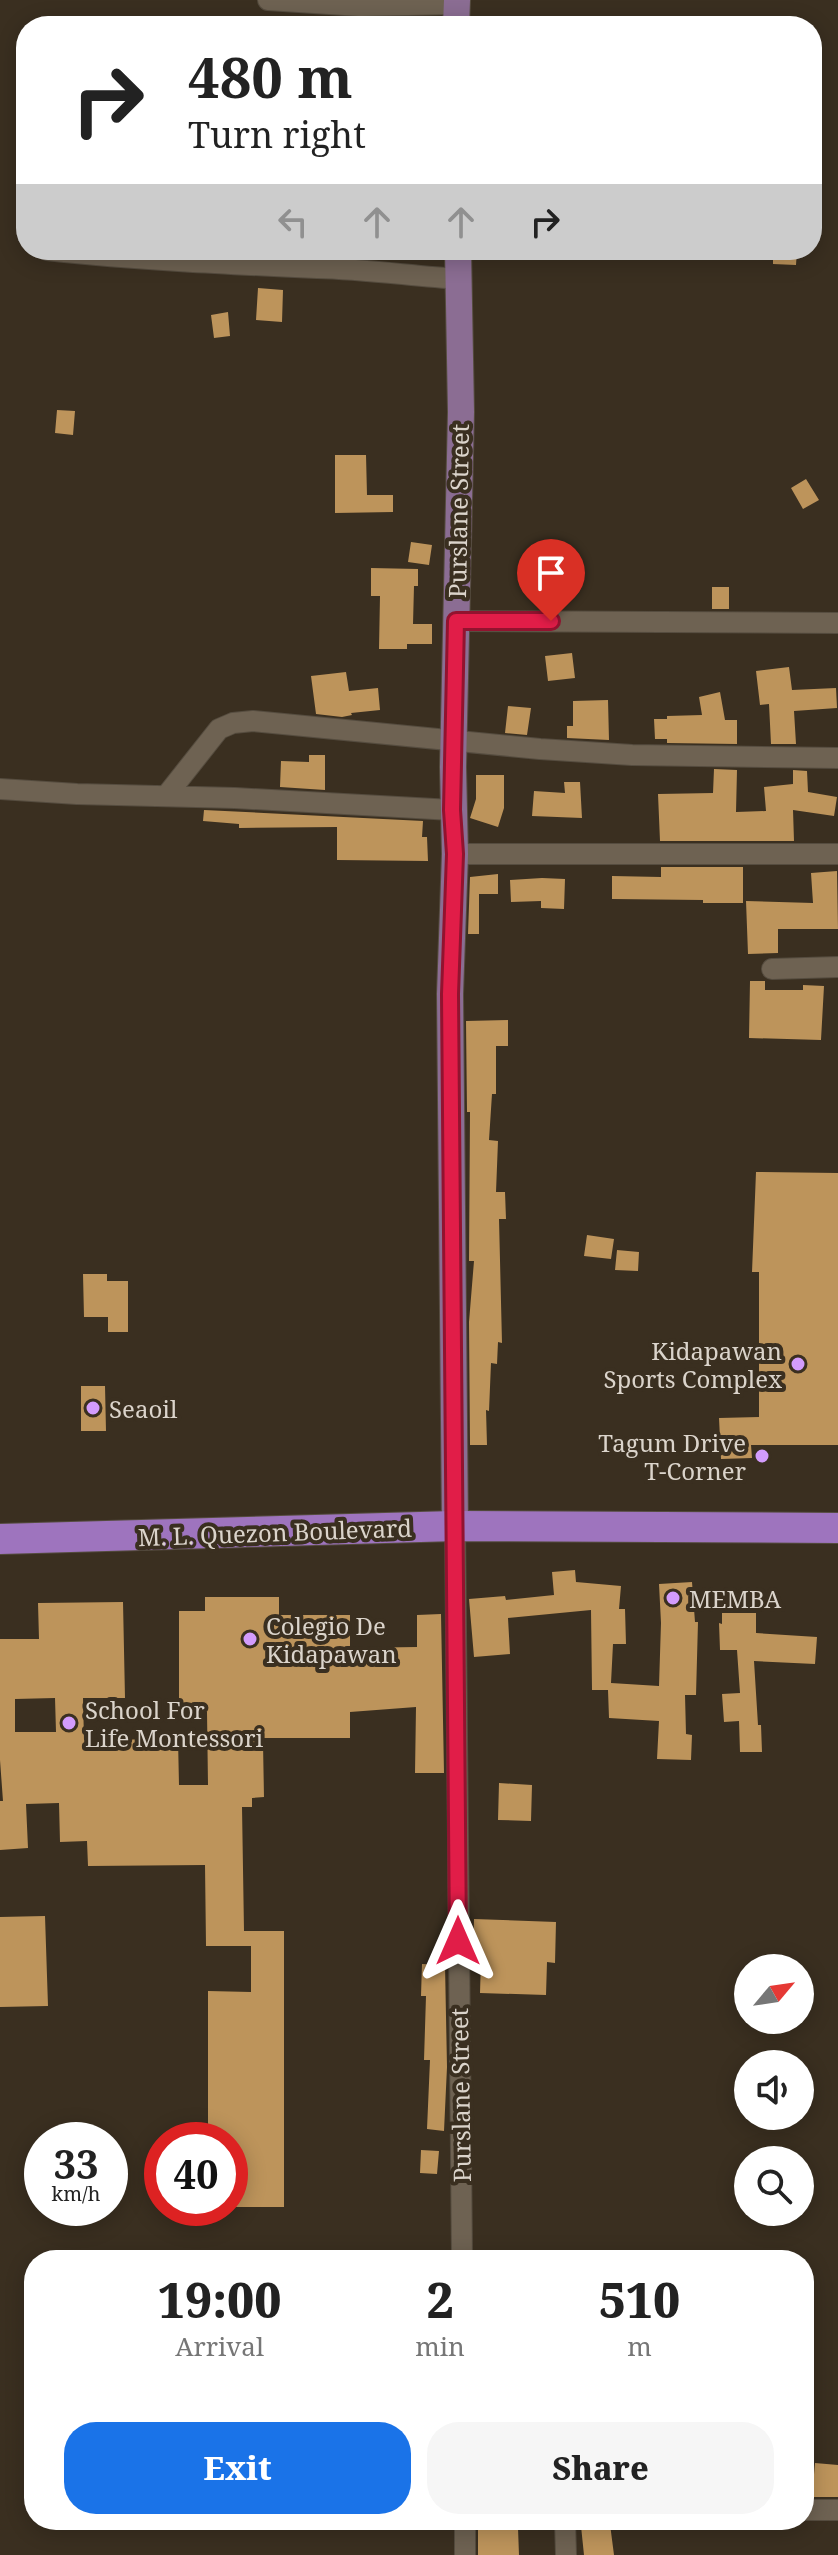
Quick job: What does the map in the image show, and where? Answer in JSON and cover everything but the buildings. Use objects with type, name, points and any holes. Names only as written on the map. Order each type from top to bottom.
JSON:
[{"type":"highway","name":"M. L. Quezon Boulevard","points":[[0,1539],[455,1526],[838,1528]]},
{"type":"main road","name":"Purslane Street","points":[[455,1526],[450,994],[455,854],[452,810],[461,398],[458,260]]},
{"type":"street","points":[[268,0],[456,10]]},
{"type":"street","points":[[153,260],[459,279]]},
{"type":"street","points":[[456,621],[838,623]]},
{"type":"street","points":[[166,796],[219,729],[233,723],[253,721],[632,755],[838,758]]},
{"type":"street","points":[[0,789],[452,810]]},
{"type":"street","points":[[455,854],[838,854]]},
{"type":"street","points":[[772,969],[838,967]]},
{"type":"street","name":"Purslane Street","points":[[455,1526],[462,2250]]},
{"type":"street","points":[[814,2510],[838,2510]]},
{"type":"street","points":[[465,2530],[465,2555]]},
{"type":"street","points":[[565,2530],[566,2555]]},
{"type":"place","name":"Kidapawan Sports Complex","points":[[798,1364]]},
{"type":"place","name":"Seaoil","points":[[93,1408]]},
{"type":"place","name":"Tagum Drive T-Corner","points":[[762,1456]]},
{"type":"place","name":"MEMBA","points":[[673,1598]]},
{"type":"place","name":"Colegio De Kidapawan","points":[[250,1639]]},
{"type":"place","name":"School For Life Montessori","points":[[69,1723]]},
{"type":"route","points":[[458,1941],[450,994],[455,854],[452,810],[456,621],[551,621]]}]
